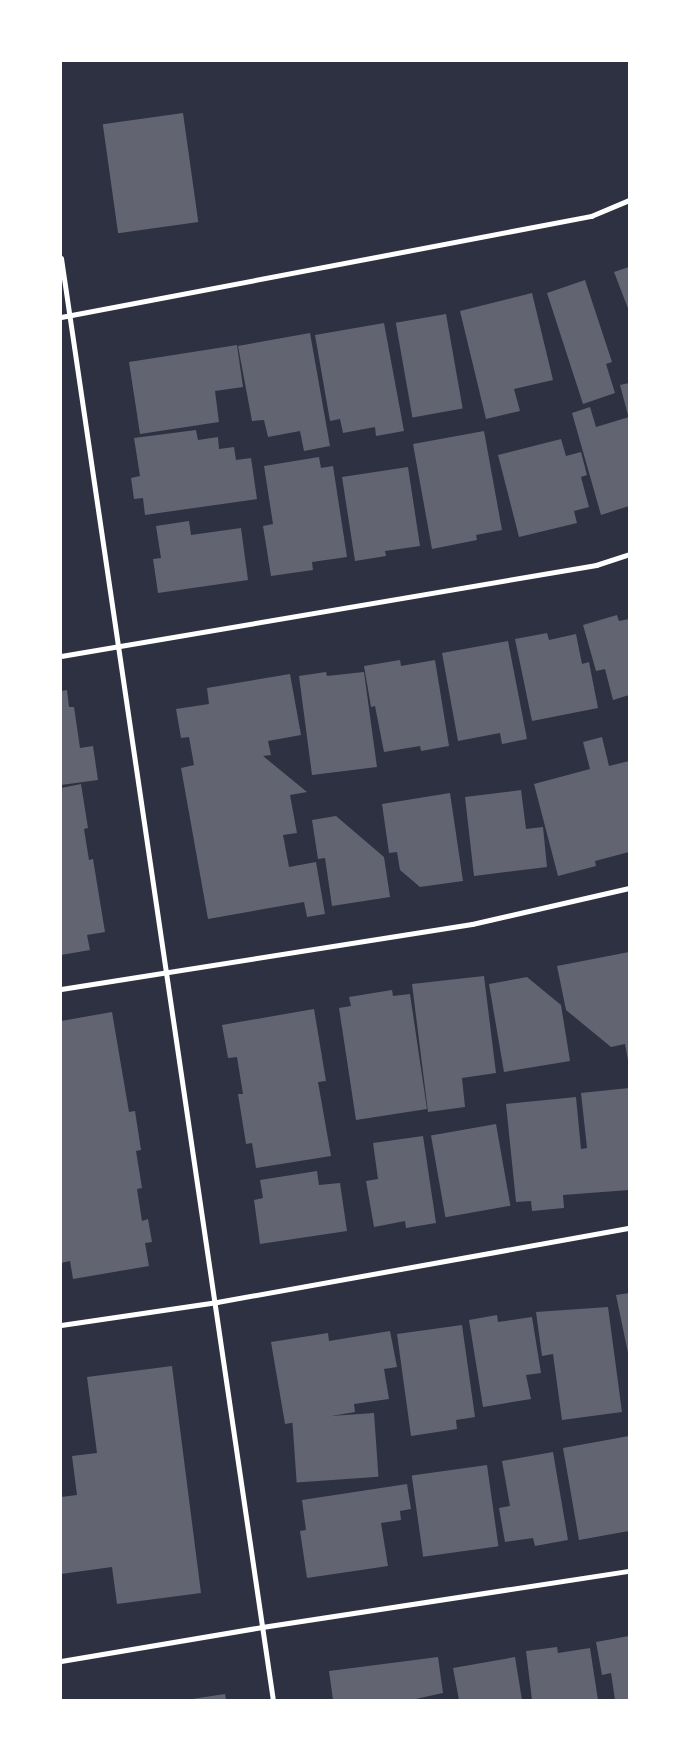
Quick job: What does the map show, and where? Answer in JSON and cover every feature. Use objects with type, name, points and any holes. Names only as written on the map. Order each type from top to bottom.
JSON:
[{"type":"street","points":[[61,317],[591,216],[629,200]]},
{"type":"street","points":[[61,258],[166,974],[217,1302],[273,1700]]},
{"type":"street","points":[[61,656],[596,565],[629,554]]},
{"type":"street","points":[[61,989],[166,974],[472,924],[629,888]]},
{"type":"street","points":[[61,1325],[217,1302],[629,1228]]},
{"type":"street","points":[[61,1661],[262,1626],[629,1571]]},
{"type":"building","points":[[183,113],[198,222],[118,233],[103,124]]},
{"type":"building","points":[[629,267],[629,311],[614,272]]},
{"type":"building","points":[[585,280],[612,362],[606,364],[615,393],[583,404],[547,293]]},
{"type":"building","points":[[532,293],[553,380],[514,389],[520,411],[486,419],[460,311]]},
{"type":"building","points":[[446,314],[463,409],[412,417],[396,323]]},
{"type":"building","points":[[384,323],[404,431],[376,436],[375,427],[343,433],[340,419],[330,421],[315,335]]},
{"type":"building","points":[[310,333],[330,446],[304,451],[300,431],[268,437],[264,420],[252,421],[238,346]]},
{"type":"building","points":[[237,345],[243,387],[215,391],[219,422],[140,434],[129,362]]},
{"type":"building","points":[[629,383],[629,415],[628,415],[620,385]]},
{"type":"building","points":[[590,407],[596,427],[629,417],[629,506],[601,515],[572,413]]},
{"type":"building","points":[[196,430],[198,440],[218,437],[219,449],[234,447],[236,460],[251,458],[257,499],[145,515],[143,498],[134,499],[131,478],[140,476],[134,438]]},
{"type":"building","points":[[484,431],[502,530],[476,535],[477,540],[432,549],[413,444]]},
{"type":"building","points":[[561,439],[566,456],[581,452],[587,475],[581,477],[589,507],[574,511],[577,523],[519,537],[498,455]]},
{"type":"building","points":[[319,457],[321,468],[333,466],[347,557],[312,562],[313,570],[271,576],[263,526],[273,524],[264,466]]},
{"type":"building","points":[[408,467],[420,546],[385,551],[386,556],[355,561],[342,477]]},
{"type":"building","points":[[189,521],[191,535],[241,528],[248,580],[158,593],[153,559],[161,558],[156,526]]},
{"type":"building","points":[[617,615],[619,621],[629,619],[629,695],[613,700],[605,669],[596,671],[583,625]]},
{"type":"building","points":[[547,633],[549,640],[576,634],[582,664],[589,662],[598,708],[532,721],[515,639]]},
{"type":"building","points":[[508,641],[527,739],[502,744],[500,733],[458,741],[442,653]]},
{"type":"building","points":[[400,660],[401,666],[435,660],[449,746],[421,751],[420,746],[384,752],[375,706],[371,707],[364,666]]},
{"type":"building","points":[[326,672],[327,676],[364,672],[377,767],[312,775],[299,676]]},
{"type":"building","points":[[290,674],[301,735],[268,741],[271,755],[263,756],[307,792],[290,795],[297,833],[283,835],[289,867],[316,862],[325,914],[307,917],[304,902],[208,919],[181,768],[194,765],[189,737],[181,738],[176,709],[209,704],[207,688]]},
{"type":"building","points":[[67,690],[69,707],[74,707],[80,748],[93,746],[98,780],[61,785],[61,691]]},
{"type":"building","points":[[602,737],[609,766],[629,761],[629,852],[595,861],[596,866],[558,876],[534,784],[590,769],[583,742]]},
{"type":"building","points":[[81,784],[88,828],[84,829],[89,860],[93,859],[105,932],[87,935],[90,950],[61,955],[61,788]]},
{"type":"building","points":[[521,790],[526,829],[543,827],[547,867],[474,876],[465,797]]},
{"type":"building","points":[[450,793],[463,881],[420,887],[400,870],[397,852],[389,853],[382,804]]},
{"type":"building","points":[[336,816],[384,857],[390,897],[332,906],[325,858],[318,859],[312,820]]},
{"type":"building","points":[[629,952],[628,1060],[625,1044],[611,1047],[566,1010],[557,966]]},
{"type":"building","points":[[484,976],[496,1073],[462,1078],[465,1107],[428,1112],[412,984]]},
{"type":"building","points":[[527,977],[561,1005],[570,1061],[504,1072],[489,984]]},
{"type":"building","points":[[392,990],[393,996],[410,994],[427,1109],[356,1120],[339,1008],[351,1006],[349,997]]},
{"type":"building","points":[[314,1009],[326,1081],[318,1082],[331,1156],[256,1168],[252,1143],[246,1144],[238,1094],[243,1094],[237,1057],[228,1058],[222,1025]]},
{"type":"building","points":[[112,1012],[129,1112],[135,1111],[141,1150],[136,1151],[142,1188],[137,1189],[142,1221],[148,1219],[152,1242],[145,1243],[149,1266],[73,1279],[70,1261],[61,1263],[61,1021]]},
{"type":"building","points":[[629,1088],[629,1190],[563,1195],[564,1208],[532,1211],[531,1201],[516,1202],[506,1104],[576,1097],[581,1149],[587,1148],[581,1093]]},
{"type":"building","points":[[496,1124],[510,1206],[445,1217],[431,1135]]},
{"type":"building","points":[[423,1136],[436,1223],[406,1228],[405,1221],[374,1227],[366,1181],[378,1179],[373,1143]]},
{"type":"building","points":[[317,1171],[319,1185],[340,1183],[347,1231],[260,1244],[254,1200],[263,1198],[260,1180]]},
{"type":"building","points":[[629,1293],[629,1353],[628,1353],[616,1295]]},
{"type":"building","points":[[608,1307],[622,1412],[562,1420],[553,1354],[542,1356],[536,1312]]},
{"type":"building","points":[[497,1315],[498,1322],[532,1317],[541,1373],[526,1375],[531,1399],[483,1407],[469,1320]]},
{"type":"building","points":[[462,1325],[475,1417],[456,1420],[457,1429],[411,1436],[397,1334]]},
{"type":"building","points":[[390,1331],[397,1367],[384,1369],[389,1399],[354,1404],[355,1412],[285,1424],[271,1342],[328,1333],[329,1341]]},
{"type":"building","points":[[172,1366],[201,1593],[117,1604],[112,1567],[61,1574],[61,1497],[77,1495],[72,1456],[97,1453],[87,1377]]},
{"type":"building","points":[[374,1413],[378,1477],[297,1483],[292,1419]]},
{"type":"building","points":[[629,1436],[629,1531],[579,1540],[563,1448]]},
{"type":"building","points":[[553,1452],[568,1540],[535,1546],[533,1538],[505,1542],[499,1508],[510,1506],[502,1461]]},
{"type":"building","points":[[487,1465],[498,1546],[423,1557],[412,1476]]},
{"type":"building","points":[[407,1484],[411,1509],[400,1511],[401,1520],[381,1523],[388,1566],[307,1578],[300,1531],[306,1530],[302,1500]]},
{"type":"building","points":[[629,1636],[629,1700],[615,1700],[611,1673],[602,1675],[596,1642]]},
{"type":"building","points":[[557,1647],[558,1653],[590,1648],[598,1700],[532,1700],[526,1651]]},
{"type":"building","points":[[438,1657],[443,1693],[411,1700],[333,1700],[329,1671]]},
{"type":"building","points":[[515,1657],[522,1700],[459,1700],[453,1668]]},
{"type":"building","points":[[225,1694],[226,1700],[192,1700],[192,1699]]}]
